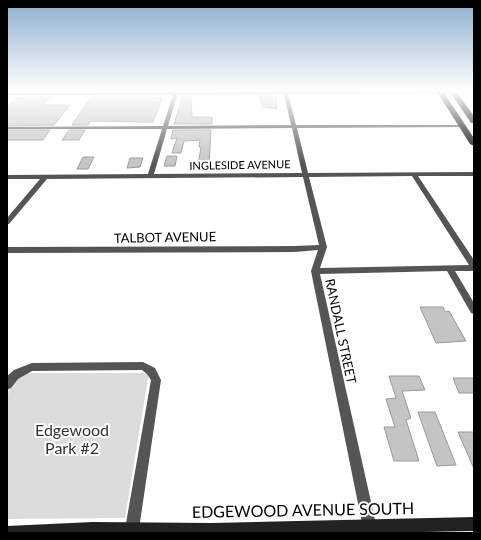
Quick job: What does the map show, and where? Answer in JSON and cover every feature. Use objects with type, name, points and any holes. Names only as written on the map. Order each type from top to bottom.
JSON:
[{"type":"highway","points":[[455,115],[474,144]]},
{"type":"highway","points":[[462,126],[474,153]]},
{"type":"main road","name":"EDGEWOOD AVENUE SOUTH","points":[[7,533],[112,531],[132,529],[370,529],[474,524]]},
{"type":"street","points":[[150,176],[168,115]]},
{"type":"street","points":[[292,115],[323,247]]},
{"type":"street","points":[[7,128],[462,126]]},
{"type":"street","points":[[315,271],[450,269],[474,267],[414,174]]},
{"type":"street","name":"INGLESIDE AVENUE","points":[[7,177],[474,174]]},
{"type":"street","points":[[7,222],[45,177]]},
{"type":"street","name":"TALBOT AVENUE","points":[[7,250],[295,249],[323,247]]},
{"type":"street","name":"RANDALL STREET","points":[[323,247],[315,271],[370,529]]},
{"type":"street","points":[[450,269],[474,311]]},
{"type":"street","points":[[7,384],[20,372],[32,367],[143,366],[154,374],[156,380],[132,529]]},
{"type":"green space","name":"Edgewood Park #2","points":[[17,373],[149,373],[125,518],[7,519],[7,396]]},
{"type":"building","points":[[7,115],[62,115],[54,125],[7,126]]},
{"type":"building","points":[[79,115],[156,115],[153,122],[91,121],[88,125],[72,125]]},
{"type":"building","points":[[177,115],[212,117],[212,124],[174,124]]},
{"type":"building","points":[[7,130],[50,130],[43,140],[7,140]]},
{"type":"building","points":[[69,130],[85,130],[79,140],[62,140]]},
{"type":"building","points":[[173,130],[211,130],[209,165],[198,165],[201,147],[199,147],[200,140],[184,141],[181,153],[172,153],[177,138],[171,139]]},
{"type":"building","points":[[167,156],[177,156],[175,166],[164,166]]},
{"type":"building","points":[[83,157],[94,157],[88,169],[77,169]]},
{"type":"building","points":[[130,158],[143,158],[140,167],[127,168]]},
{"type":"building","points":[[420,307],[443,307],[445,312],[449,311],[466,341],[436,343]]},
{"type":"building","points":[[389,376],[419,376],[425,390],[402,391],[411,418],[406,420],[419,461],[394,461],[384,427],[395,427],[386,399],[396,398]]},
{"type":"building","points":[[453,378],[474,378],[474,393],[459,393]]},
{"type":"building","points":[[418,412],[435,412],[456,465],[437,466]]},
{"type":"building","points":[[458,432],[474,432],[474,469]]}]
